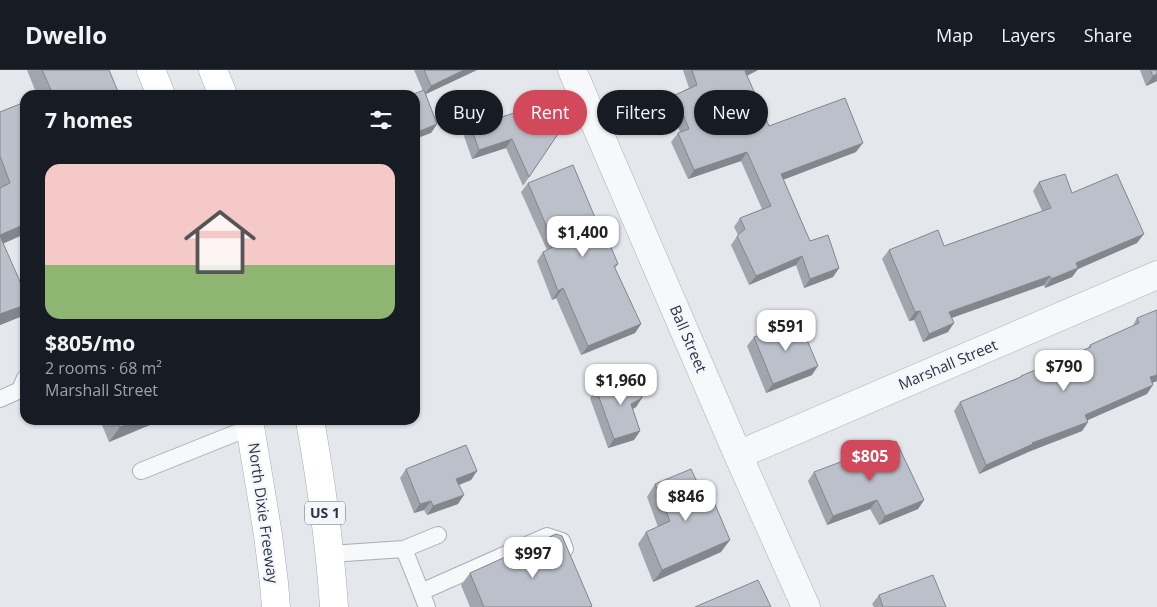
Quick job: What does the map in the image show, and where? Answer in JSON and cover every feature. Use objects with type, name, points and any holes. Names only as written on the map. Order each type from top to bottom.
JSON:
[{"type":"main road","points":[[151,70],[159,90]]},
{"type":"main road","points":[[214,70],[221,90]]},
{"type":"main road","name":"North Dixie Freeway","points":[[250,425],[268,535],[276,607]]},
{"type":"main road","name":"US 1","points":[[311,425],[330,554],[334,607]]},
{"type":"street","name":"Ball Street","points":[[572,70],[738,455],[806,607]]},
{"type":"street","name":"Marshall Street","points":[[738,455],[1157,275]]},
{"type":"lane","points":[[0,399],[20,390]]},
{"type":"lane","points":[[141,471],[248,425]]},
{"type":"lane","points":[[330,554],[404,549],[438,535]]},
{"type":"lane","points":[[421,592],[547,536],[562,540],[572,566]]},
{"type":"lane","points":[[404,549],[427,607]]},
{"type":"building","points":[[42,70],[109,70],[117,90],[51,90]]},
{"type":"building","points":[[424,70],[464,70],[431,86]]},
{"type":"building","points":[[692,70],[746,70],[753,90],[694,90],[694,135],[768,135],[768,124],[769,126],[845,98],[863,143],[781,174],[810,241],[828,235],[839,268],[810,279],[802,256],[756,276],[737,236],[745,229],[740,218],[771,206],[747,152],[694,170],[679,135],[684,135],[684,131],[689,129],[684,117],[684,91],[697,85]]},
{"type":"building","points":[[1150,70],[1157,70],[1157,74],[1153,76]]},
{"type":"building","points":[[424,90],[435,119],[435,125],[420,131],[420,92]]},
{"type":"building","points":[[20,104],[20,226],[0,235],[0,188],[10,183],[0,156],[0,112]]},
{"type":"building","points":[[513,113],[513,135],[557,135],[529,177],[512,139],[479,150],[474,135],[503,135],[503,117]]},
{"type":"building","points":[[573,165],[599,227],[602,226],[618,264],[614,266],[641,324],[588,346],[563,288],[558,291],[543,252],[555,246],[528,183]]},
{"type":"building","points":[[1065,174],[1072,193],[1117,174],[1144,234],[1076,263],[1078,268],[1051,279],[1050,276],[949,312],[954,323],[929,334],[920,311],[915,312],[889,250],[938,230],[944,246],[1051,208],[1039,182]]},
{"type":"building","points":[[0,236],[20,282],[20,307],[0,314]]},
{"type":"building","points":[[1157,310],[1157,375],[1150,377],[1153,385],[1085,415],[1088,422],[1032,443],[986,465],[960,402],[1091,347],[1090,345],[1139,323],[1137,318]]},
{"type":"building","points":[[799,321],[818,366],[773,384],[754,337]]},
{"type":"building","points":[[636,377],[642,398],[631,404],[640,431],[614,439],[596,389]]},
{"type":"building","points":[[896,441],[924,500],[885,516],[877,500],[833,516],[814,472]]},
{"type":"building","points":[[466,445],[477,471],[456,479],[464,495],[433,506],[431,501],[420,504],[406,469]]},
{"type":"building","points":[[691,469],[708,505],[714,502],[730,540],[662,570],[646,532],[670,521],[655,484]]},
{"type":"building","points":[[556,534],[562,536],[592,606],[484,607],[470,573]]},
{"type":"building","points":[[933,575],[946,607],[883,607],[879,595]]},
{"type":"building","points":[[758,580],[771,607],[695,607]]}]
